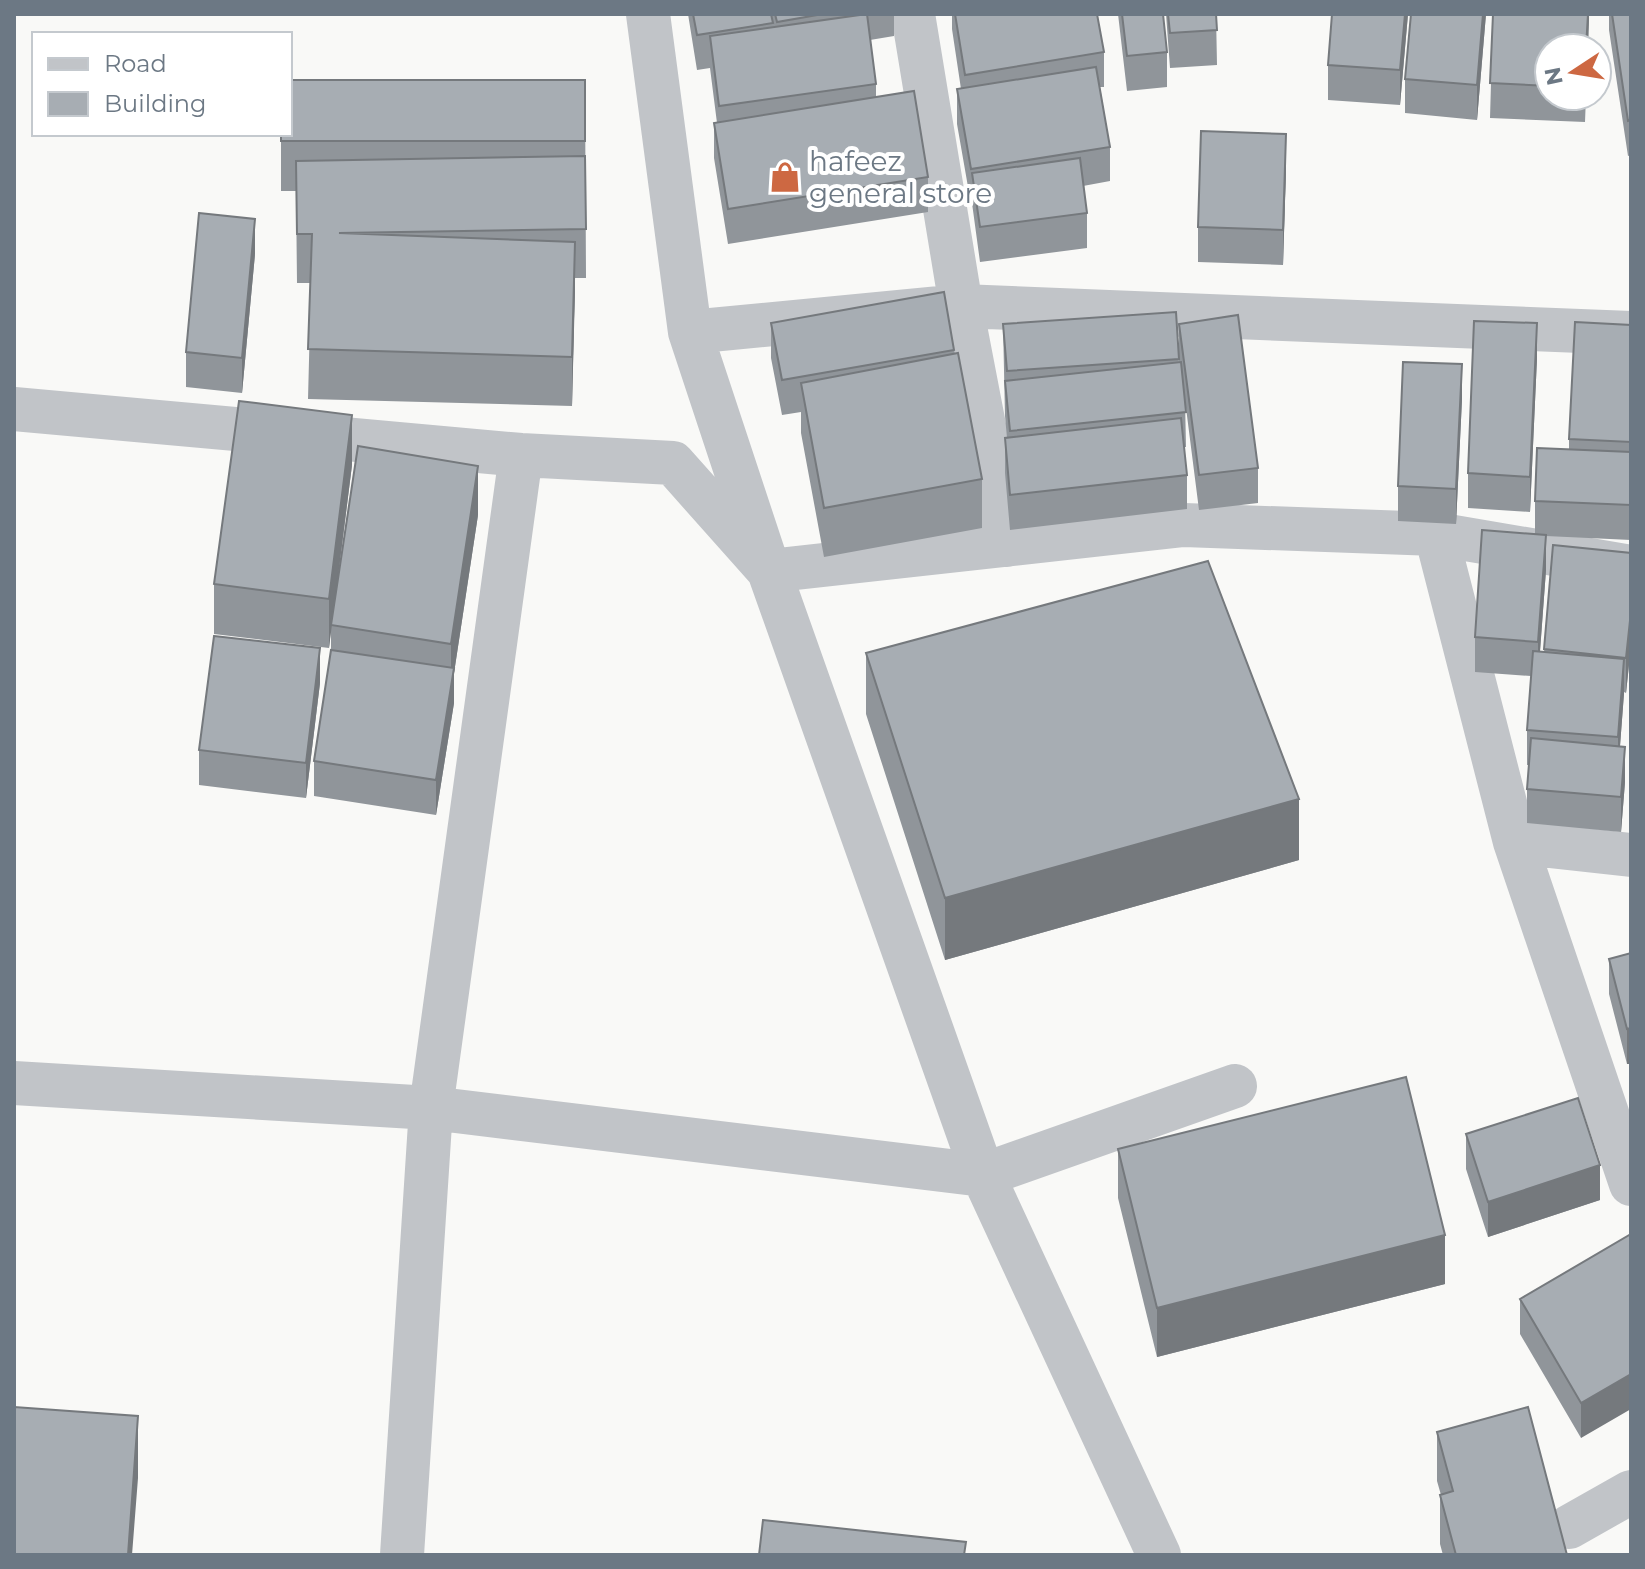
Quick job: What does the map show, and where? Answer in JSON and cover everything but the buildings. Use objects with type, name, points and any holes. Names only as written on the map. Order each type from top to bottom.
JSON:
[{"type":"street","points":[[648,14],[690,332],[769,571],[983,1175],[1159,1555]]},
{"type":"street","points":[[913,14],[961,306],[1007,545]]},
{"type":"street","points":[[690,332],[961,306],[1631,333]]},
{"type":"street","points":[[14,409],[521,455],[673,463],[769,571]]},
{"type":"street","points":[[402,1555],[431,1108],[521,455]]},
{"type":"street","points":[[769,571],[1184,525],[1436,534],[1631,567]]},
{"type":"street","points":[[1436,534],[1515,842],[1631,1184]]},
{"type":"street","points":[[1515,842],[1631,855]]},
{"type":"street","points":[[14,1083],[431,1108],[983,1175],[1235,1086]]},
{"type":"street","points":[[1569,1527],[1631,1492]]},
{"type":"place","name":"hafeez general store","points":[[785,177]]}]
